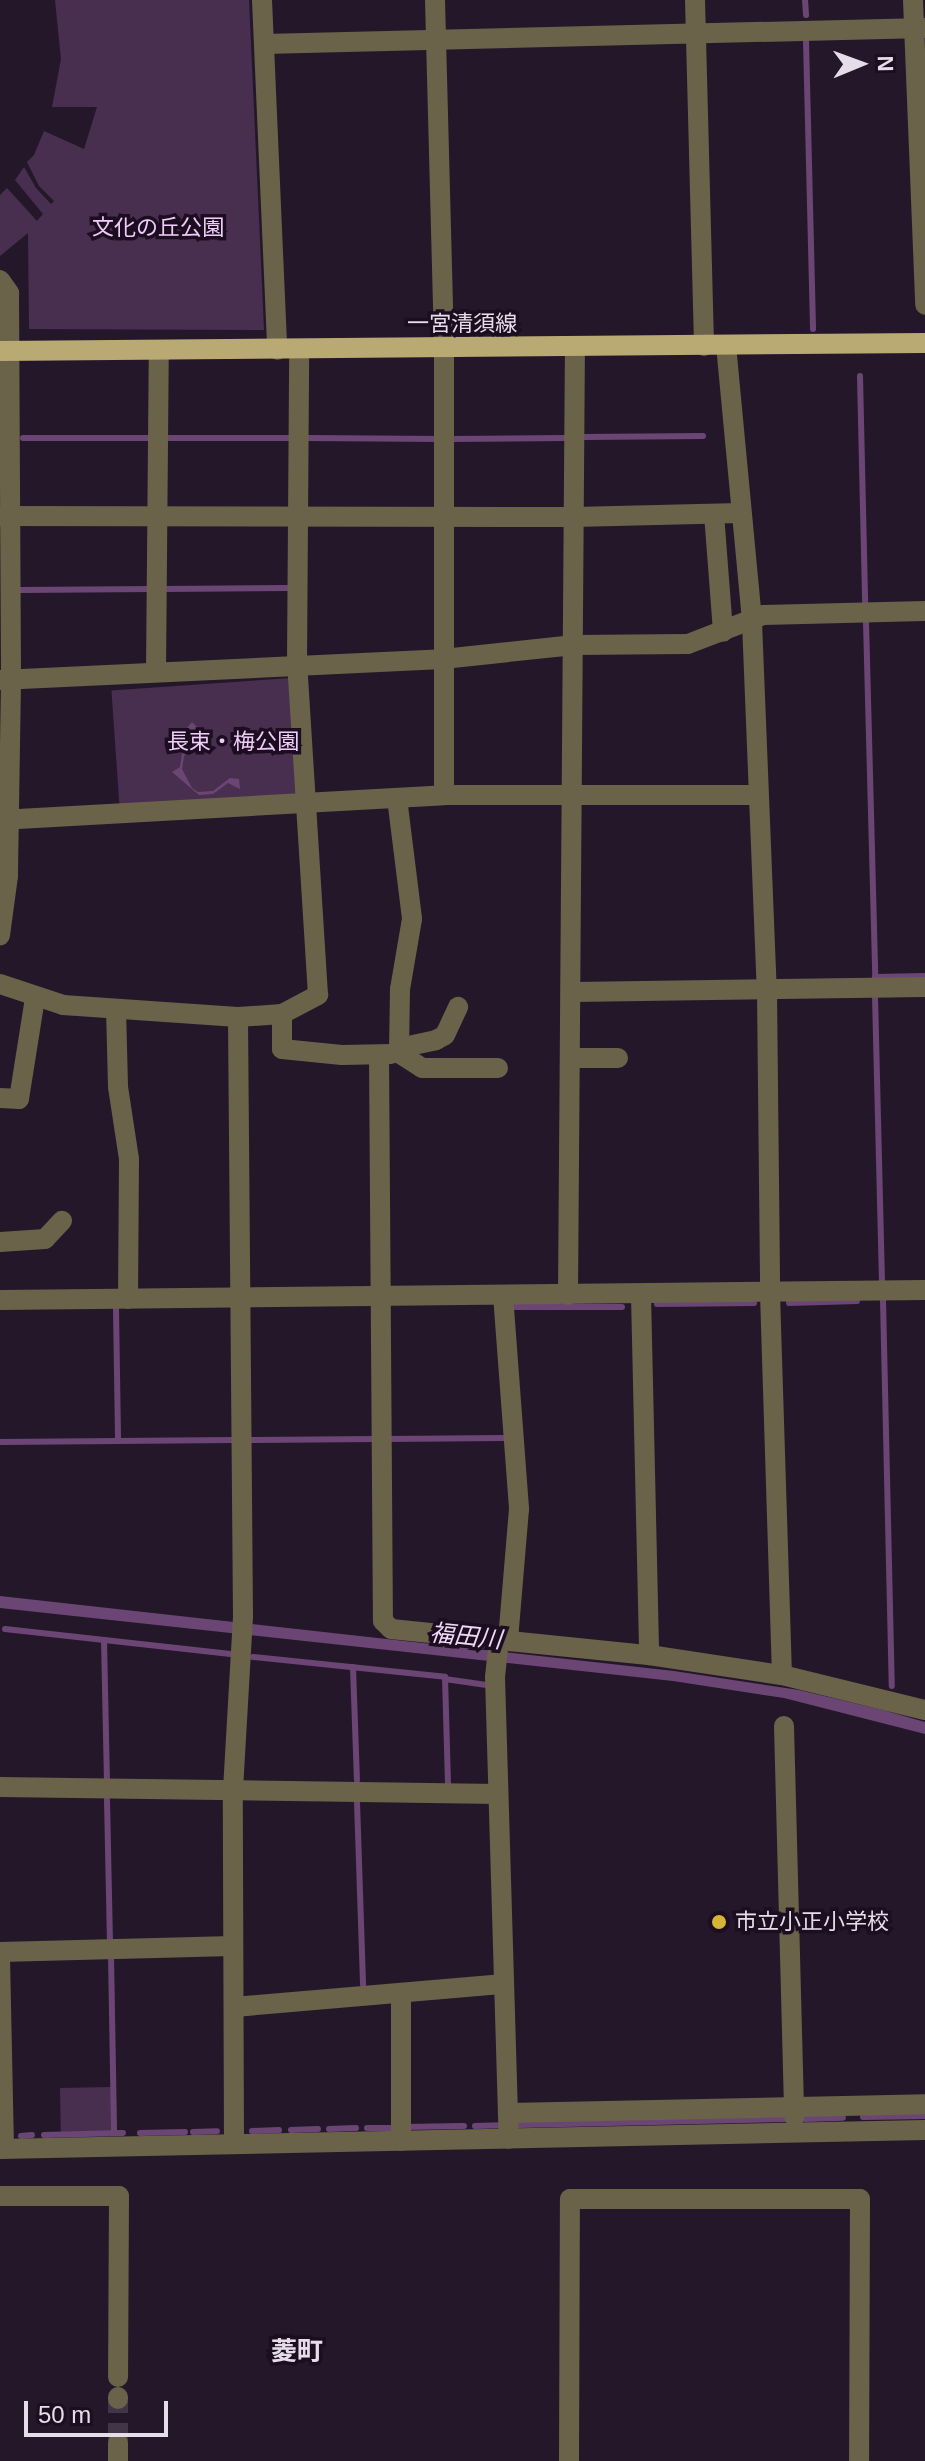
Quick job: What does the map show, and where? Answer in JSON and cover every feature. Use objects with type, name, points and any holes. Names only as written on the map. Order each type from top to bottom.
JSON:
[{"type":"main road","name":"一宮清須線","points":[[5,351],[925,343]]},
{"type":"street","points":[[262,0],[277,350]]},
{"type":"street","points":[[435,0],[446,516],[444,795]]},
{"type":"street","points":[[695,0],[704,346]]},
{"type":"street","points":[[913,0],[919,28],[925,305]]},
{"type":"street","points":[[264,44],[919,28]]},
{"type":"street","points":[[0,280],[9,293],[5,351],[5,820],[8,876],[0,935]]},
{"type":"street","points":[[726,345],[752,622],[767,991],[770,1294],[782,1675]]},
{"type":"street","points":[[568,1295],[573,992],[575,347]]},
{"type":"street","points":[[0,984],[63,1005],[238,1017],[282,1014],[318,995],[297,664],[299,349]]},
{"type":"street","points":[[156,672],[159,350]]},
{"type":"street","points":[[5,516],[574,517],[740,513]]},
{"type":"street","points":[[714,514],[723,632]]},
{"type":"street","points":[[6,681],[443,659],[574,645],[688,644],[752,622],[763,615],[925,611]]},
{"type":"street","points":[[5,820],[444,795],[757,795]]},
{"type":"street","points":[[397,798],[412,919],[392,1052],[381,1296],[383,1621],[391,1629],[649,1655],[782,1675],[925,1710]]},
{"type":"street","points":[[573,992],[925,987]]},
{"type":"street","points":[[0,1098],[19,1099],[35,998]]},
{"type":"street","points":[[282,1014],[282,1049],[330,1055],[392,1052],[436,1040],[445,1035],[458,1007]]},
{"type":"street","points":[[116,1009],[118,1087],[129,1159],[128,1299]]},
{"type":"street","points":[[234,2144],[233,1790],[243,1641],[238,1017]]},
{"type":"street","points":[[392,1052],[422,1068],[498,1068]]},
{"type":"street","points":[[572,1058],[618,1058]]},
{"type":"street","points":[[0,1242],[45,1239],[62,1221]]},
{"type":"street","points":[[0,1300],[925,1290]]},
{"type":"street","points":[[503,1295],[519,1509],[496,1671],[509,2139]]},
{"type":"street","points":[[641,1295],[649,1655]]},
{"type":"street","points":[[784,1726],[794,2133]]},
{"type":"street","points":[[0,1787],[498,1794]]},
{"type":"street","points":[[233,1946],[0,1955],[2,2149],[925,2130]]},
{"type":"street","points":[[234,2007],[504,1984]]},
{"type":"street","points":[[401,1993],[401,2141]]},
{"type":"street","points":[[509,2113],[925,2104]]},
{"type":"street","points":[[0,2196],[119,2196],[118,2391]]},
{"type":"street","points":[[569,2461],[570,2199],[860,2199],[859,2461]]},
{"type":"green space","name":"文化の丘公園","points":[[55,0],[249,0],[264,330],[29,329],[28,233],[0,256],[0,195],[7,188],[37,221],[43,214],[15,180],[24,167],[36,188],[51,204],[54,201],[39,186],[27,162],[34,155],[44,131],[84,149],[97,107],[52,107],[61,59]]},
{"type":"green space","name":"長束・梅公園","points":[[291,678],[299,797],[120,809],[111,691]]},
{"type":"green space","points":[[111,2087],[112,2131],[61,2132],[60,2088]]},
{"type":"shaded area","points":[[192,722],[199,729],[198,738],[184,756],[182,769],[192,788],[198,792],[213,791],[230,778],[239,779],[240,789],[228,783],[213,794],[199,795],[172,772],[180,767],[182,754],[191,742],[187,728]]},
{"type":"shaded area","points":[[0,1596],[674,1671],[799,1690],[883,1710],[925,1722],[925,1734],[784,1698],[673,1681],[0,1608]]},
{"type":"waterway","points":[[805,0],[806,15]]},
{"type":"waterway","points":[[806,41],[813,329]]},
{"type":"waterway","points":[[860,376],[865,603]]},
{"type":"waterway","points":[[584,437],[703,436]]},
{"type":"waterway","points":[[23,438],[152,438]]},
{"type":"waterway","points":[[165,438],[288,438]]},
{"type":"waterway","points":[[307,438],[440,439]]},
{"type":"waterway","points":[[453,439],[565,438]]},
{"type":"waterway","points":[[164,589],[288,588]]},
{"type":"waterway","points":[[20,590],[153,589]]},
{"type":"waterway","points":[[866,622],[875,977],[925,976]]},
{"type":"waterway","points":[[875,996],[882,1283]]},
{"type":"waterway","points":[[883,1300],[892,1686]]},
{"type":"waterway","points":[[789,1303],[857,1301]]},
{"type":"waterway","points":[[657,1304],[754,1303]]},
{"type":"waterway","points":[[511,1307],[622,1307]]},
{"type":"waterway","points":[[116,1309],[118,1441]]},
{"type":"waterway","points":[[388,1439],[503,1438]]},
{"type":"waterway","points":[[249,1440],[375,1439]]},
{"type":"waterway","points":[[1,1442],[232,1440]]},
{"type":"waterway","points":[[5,1629],[231,1654]]},
{"type":"waterway","points":[[104,1640],[107,1779]]},
{"type":"waterway","points":[[253,1657],[445,1677],[448,1785]]},
{"type":"waterway","points":[[353,1667],[357,1780]]},
{"type":"waterway","points":[[445,1679],[487,1685]]},
{"type":"waterway","points":[[107,1800],[110,1939]]},
{"type":"waterway","points":[[357,1802],[363,1985]]},
{"type":"waterway","points":[[111,1956],[114,2133]]},
{"type":"waterway","points":[[863,2117],[925,2116]]},
{"type":"waterway","points":[[805,2119],[843,2118]]},
{"type":"waterway","points":[[519,2125],[784,2119]]},
{"type":"waterway","points":[[475,2126],[500,2125]]},
{"type":"waterway","points":[[404,2127],[464,2126]]},
{"type":"waterway","points":[[329,2129],[356,2128]]},
{"type":"waterway","points":[[367,2128],[394,2128]]},
{"type":"waterway","points":[[291,2130],[318,2129]]},
{"type":"waterway","points":[[252,2131],[279,2130]]},
{"type":"waterway","points":[[193,2132],[217,2131]]},
{"type":"waterway","points":[[140,2133],[185,2132]]},
{"type":"waterway","points":[[44,2135],[123,2133]]},
{"type":"waterway","points":[[21,2136],[32,2135]]},
{"type":"tunnel","points":[[118,2399],[118,2443]]},
{"type":"place","name":"市立小正小学校","points":[[719,1922]]},
{"type":"district","name":"菱町","points":[[297,2352]]},
{"type":"water label","name":"福田川","points":[[466,1636]]}]
